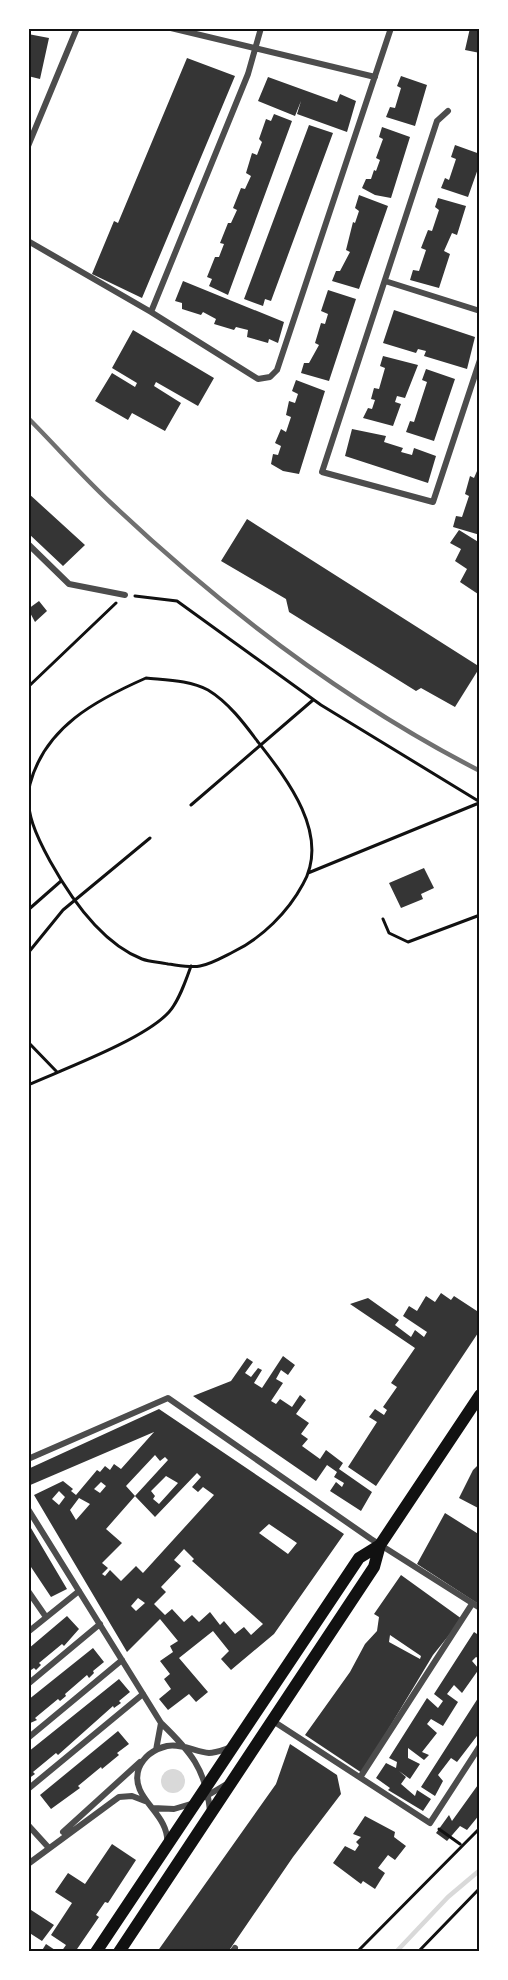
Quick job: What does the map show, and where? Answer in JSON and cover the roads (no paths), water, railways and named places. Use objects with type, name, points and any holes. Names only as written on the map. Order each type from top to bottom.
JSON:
[{"type":"main road","points":[[96,1952],[196,1802],[207,1792],[232,1747],[359,1557],[376,1542],[480,1395]]},
{"type":"main road","points":[[119,1952],[374,1567],[376,1542]]},
{"type":"street","points":[[28,146],[77,28]]},
{"type":"street","points":[[171,28],[375,77]]},
{"type":"street","points":[[151,312],[256,49],[261,28]]},
{"type":"street","points":[[28,241],[151,312],[258,379],[270,378],[277,370],[391,28]]},
{"type":"street","points":[[448,111],[437,121],[322,472],[433,502],[480,360]]},
{"type":"street","points":[[384,281],[480,311]]},
{"type":"street","points":[[28,544],[69,584],[125,595]]},
{"type":"street","points":[[28,1459],[168,1398],[376,1542],[480,1608]]},
{"type":"street","points":[[28,1509],[161,1723],[199,1765],[207,1792],[210,1815]]},
{"type":"street","points":[[28,1591],[46,1617]]},
{"type":"street","points":[[28,1632],[79,1591]]},
{"type":"street","points":[[361,1776],[472,1604]]},
{"type":"street","points":[[28,1684],[100,1624]]},
{"type":"street","points":[[28,1738],[122,1660]]},
{"type":"street","points":[[28,1789],[143,1694]]},
{"type":"street","points":[[273,1721],[430,1822],[480,1746]]},
{"type":"street","points":[[156,1750],[161,1723]]},
{"type":"street","points":[[48,1848],[96,1799],[156,1750],[170,1745],[210,1753],[232,1747]]},
{"type":"street","points":[[142,1760],[136,1775],[145,1801]]},
{"type":"street","points":[[207,1792],[233,1781]]},
{"type":"street","points":[[28,1864],[119,1797],[132,1796],[145,1801],[153,1808],[165,1827],[166,1850]]},
{"type":"street","points":[[153,1808],[174,1809],[196,1802]]},
{"type":"street","points":[[28,1825],[48,1848]]},
{"type":"waterway","points":[[396,1952],[448,1897],[480,1870]]},
{"type":"railway","points":[[28,418],[111,503],[153,542],[241,615],[333,683],[430,744],[480,771]]}]
